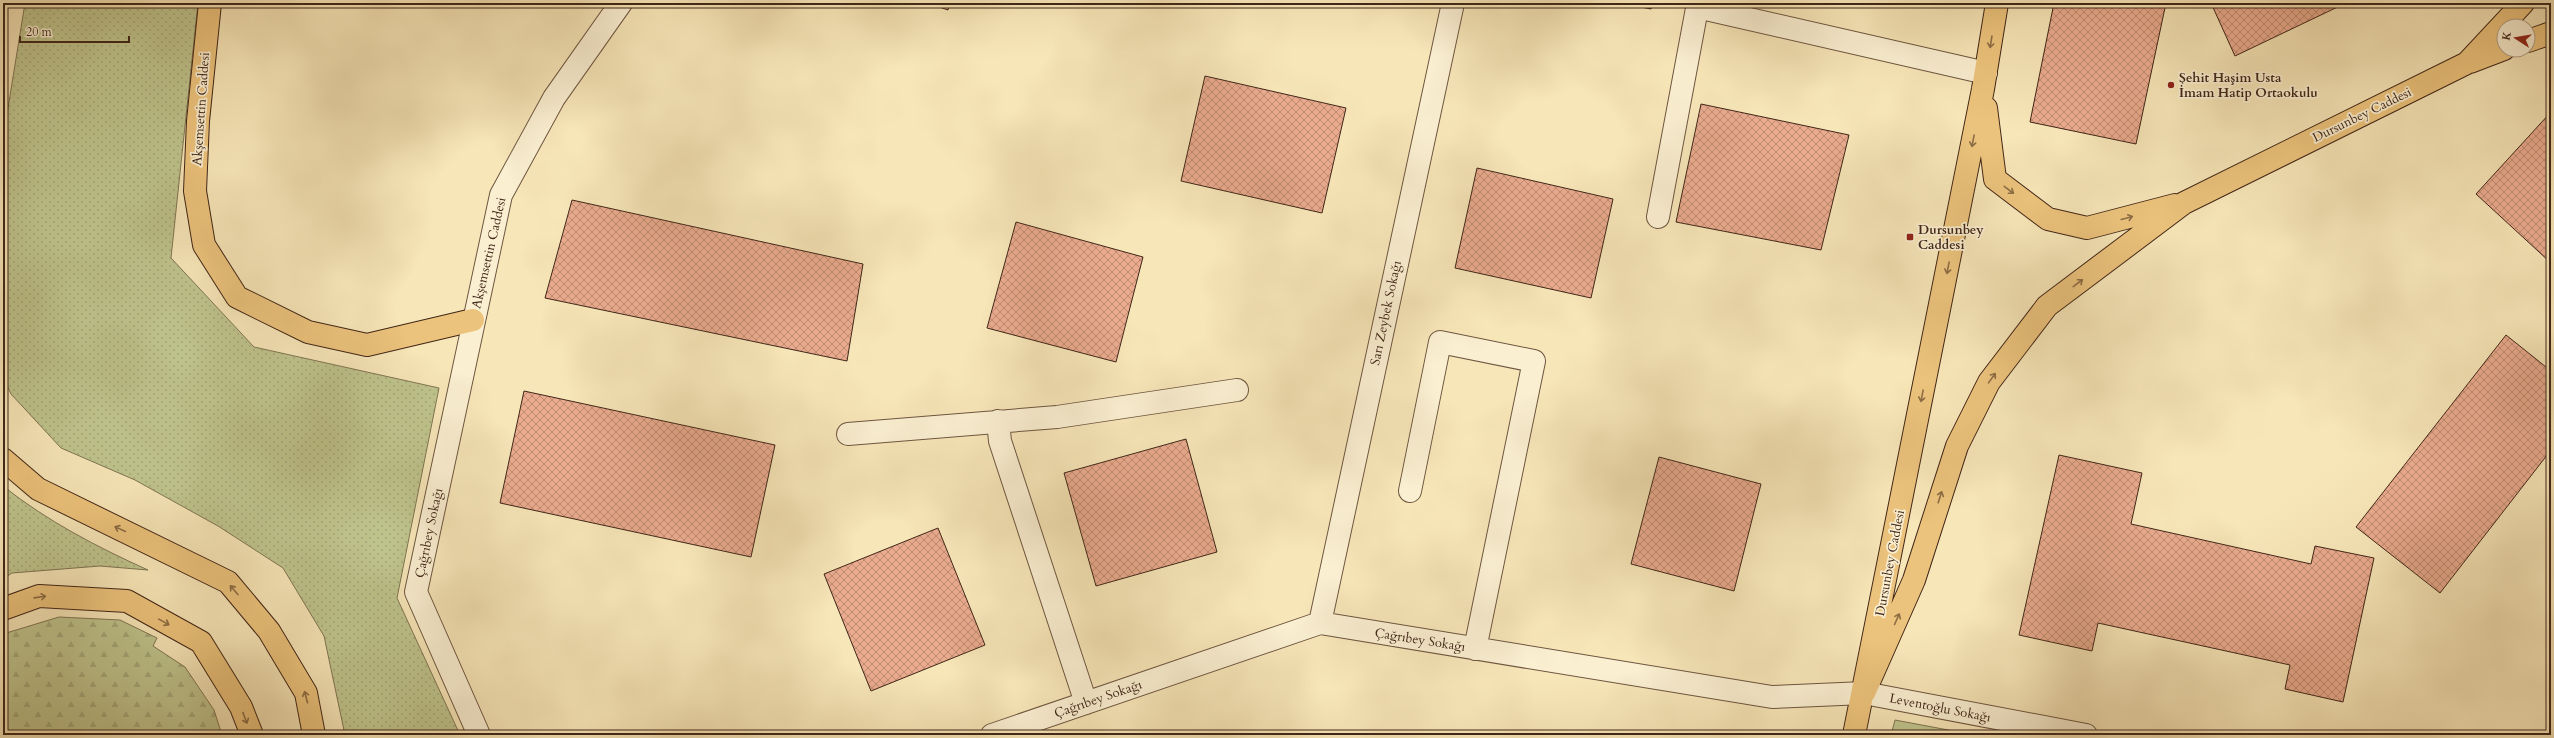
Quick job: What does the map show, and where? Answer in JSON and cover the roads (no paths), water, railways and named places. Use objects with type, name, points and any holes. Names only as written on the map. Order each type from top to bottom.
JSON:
[{"type":"main road","name":"Akşemsettin Caddesi","points":[[210,3],[198,121],[195,191],[204,245],[238,297],[308,332],[367,345],[473,320]]},
{"type":"main road","points":[[1985,81],[1997,3]]},
{"type":"main road","name":"Dursunbey Caddesi","points":[[1864,694],[1914,580],[1957,446],[1989,382],[2047,306],[2184,203],[2467,63],[2523,3]]},
{"type":"main road","points":[[2536,38],[2551,33]]},
{"type":"main road","points":[[2467,63],[2496,52]]},
{"type":"main road","name":"Dursunbey Caddesi","points":[[1985,81],[1995,179],[2048,219],[2086,228],[2184,203]]},
{"type":"main road","name":"Dursunbey Caddesi","points":[[1854,735],[1864,694],[1985,81]]},
{"type":"main road","points":[[3,459],[38,489],[228,582],[270,631],[306,693],[314,735]]},
{"type":"main road","points":[[3,609],[39,596],[127,601],[201,642],[241,706],[252,735]]},
{"type":"street","name":"Akşemsettin Caddesi","points":[[473,320],[501,195],[554,98],[621,3]]},
{"type":"street","name":"Sarı Zeybek Sokağı","points":[[1320,623],[1453,3]]},
{"type":"street","points":[[1658,217],[1698,5],[1985,81]]},
{"type":"street","name":"Çağrıbey Sokağı","points":[[473,320],[416,592],[479,735]]},
{"type":"street","points":[[1410,491],[1440,342],[1534,361],[1476,649]]},
{"type":"street","points":[[848,434],[1057,416],[1237,390]]},
{"type":"street","points":[[998,421],[1000,441],[1086,703]]},
{"type":"street","name":"Çağrıbey Sokağı","points":[[992,735],[1320,623],[1772,697],[1864,694]]},
{"type":"street","name":"Leventoğlu Sokağı","points":[[1864,694],[2086,735]]},
{"type":"place","name":"Şehit Haşim Usta İmam Hatip Ortaokulu","points":[[2171,85]]},
{"type":"place","name":"Dursunbey Caddesi","points":[[1910,237]]}]
